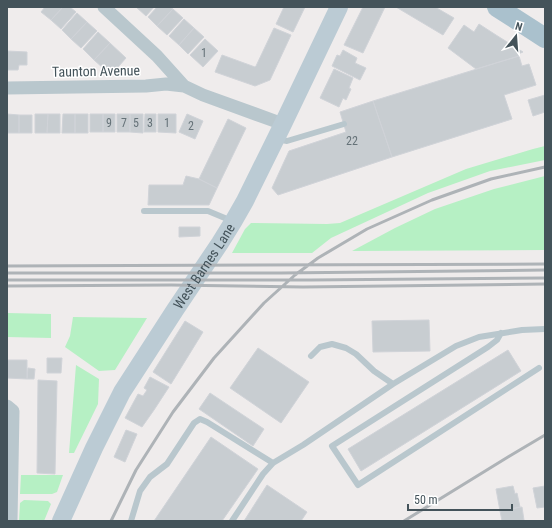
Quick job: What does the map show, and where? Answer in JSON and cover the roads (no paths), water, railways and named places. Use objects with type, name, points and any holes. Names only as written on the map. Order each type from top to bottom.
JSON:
[{"type":"main road","name":"West Barnes Lane","points":[[61,521],[97,442],[122,392],[233,222],[245,201],[339,7]]},
{"type":"main road","points":[[497,7],[545,38]]},
{"type":"street","points":[[104,7],[157,56],[184,86],[279,132]]},
{"type":"street","name":"Taunton Avenue","points":[[7,88],[146,86],[166,84],[184,86]]},
{"type":"street","points":[[7,406],[13,411],[9,505],[11,521]]},
{"type":"lane","points":[[279,132],[287,141],[344,124]]},
{"type":"lane","points":[[144,211],[208,211],[233,222]]},
{"type":"lane","points":[[232,521],[263,474],[273,463],[303,445],[393,384],[456,346],[478,337],[522,330],[545,329]]},
{"type":"lane","points":[[501,333],[497,340],[488,347],[332,446],[358,485],[539,368]]},
{"type":"lane","points":[[311,356],[320,347],[332,344],[346,348],[356,354],[374,371],[393,384]]},
{"type":"lane","points":[[131,521],[140,491],[150,476],[167,464],[194,423],[200,420],[207,422],[273,463]]},
{"type":"railway","points":[[111,521],[136,470],[173,412],[214,358],[264,303],[295,275],[318,258],[367,229],[432,200],[491,179],[545,167]]},
{"type":"railway","points":[[7,266],[545,264]]},
{"type":"railway","points":[[7,273],[281,273],[545,270]]},
{"type":"railway","points":[[7,280],[545,278]]},
{"type":"railway","points":[[7,286],[171,285],[303,287],[545,284]]},
{"type":"railway","points":[[404,521],[545,435]]}]
